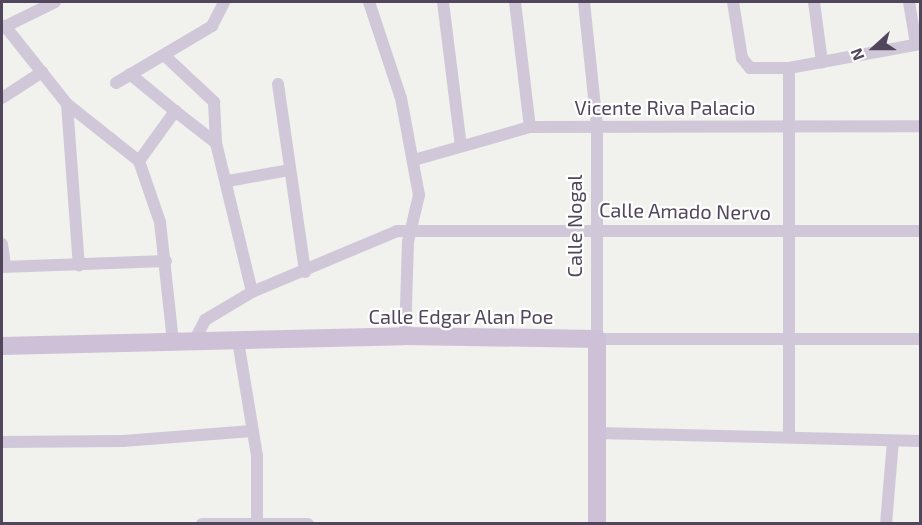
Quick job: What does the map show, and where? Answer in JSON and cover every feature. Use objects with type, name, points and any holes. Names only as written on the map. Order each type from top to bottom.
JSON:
[{"type":"street","points":[[55,2],[3,27],[67,104],[139,161],[160,222],[173,341]]},
{"type":"street","points":[[116,83],[212,26],[224,2]]},
{"type":"street","points":[[369,2],[398,87],[414,160],[419,201],[410,231],[405,336]]},
{"type":"street","points":[[443,2],[461,146]]},
{"type":"street","points":[[515,2],[530,127]]},
{"type":"street","name":"Calle Nogal","points":[[584,2],[597,126],[597,524]]},
{"type":"street","points":[[733,2],[746,65],[789,68],[918,44],[909,2]]},
{"type":"street","points":[[814,2],[822,62]]},
{"type":"street","points":[[164,55],[214,102],[216,143],[228,180],[252,292]]},
{"type":"street","points":[[789,68],[789,437]]},
{"type":"street","points":[[2,98],[42,72]]},
{"type":"street","points":[[130,74],[216,143]]},
{"type":"street","points":[[278,84],[305,272]]},
{"type":"street","points":[[67,104],[79,266]]},
{"type":"street","points":[[139,161],[175,111]]},
{"type":"street","name":"Vicente Riva Palacio","points":[[414,160],[530,127],[921,126]]},
{"type":"street","points":[[228,180],[290,170]]},
{"type":"street","name":"Calle Amado Nervo","points":[[194,341],[205,320],[252,292],[305,272],[393,232],[921,231]]},
{"type":"street","points":[[2,244],[3,267],[166,261]]},
{"type":"street","name":"Calle Edgar Alan Poe","points":[[2,346],[405,336],[597,339],[790,337],[921,339]]},
{"type":"street","points":[[238,341],[252,431],[257,523]]},
{"type":"street","points":[[2,442],[123,441],[252,431]]},
{"type":"street","points":[[597,433],[921,441]]},
{"type":"street","points":[[886,524],[893,441]]},
{"type":"street","points":[[202,524],[308,524]]}]
